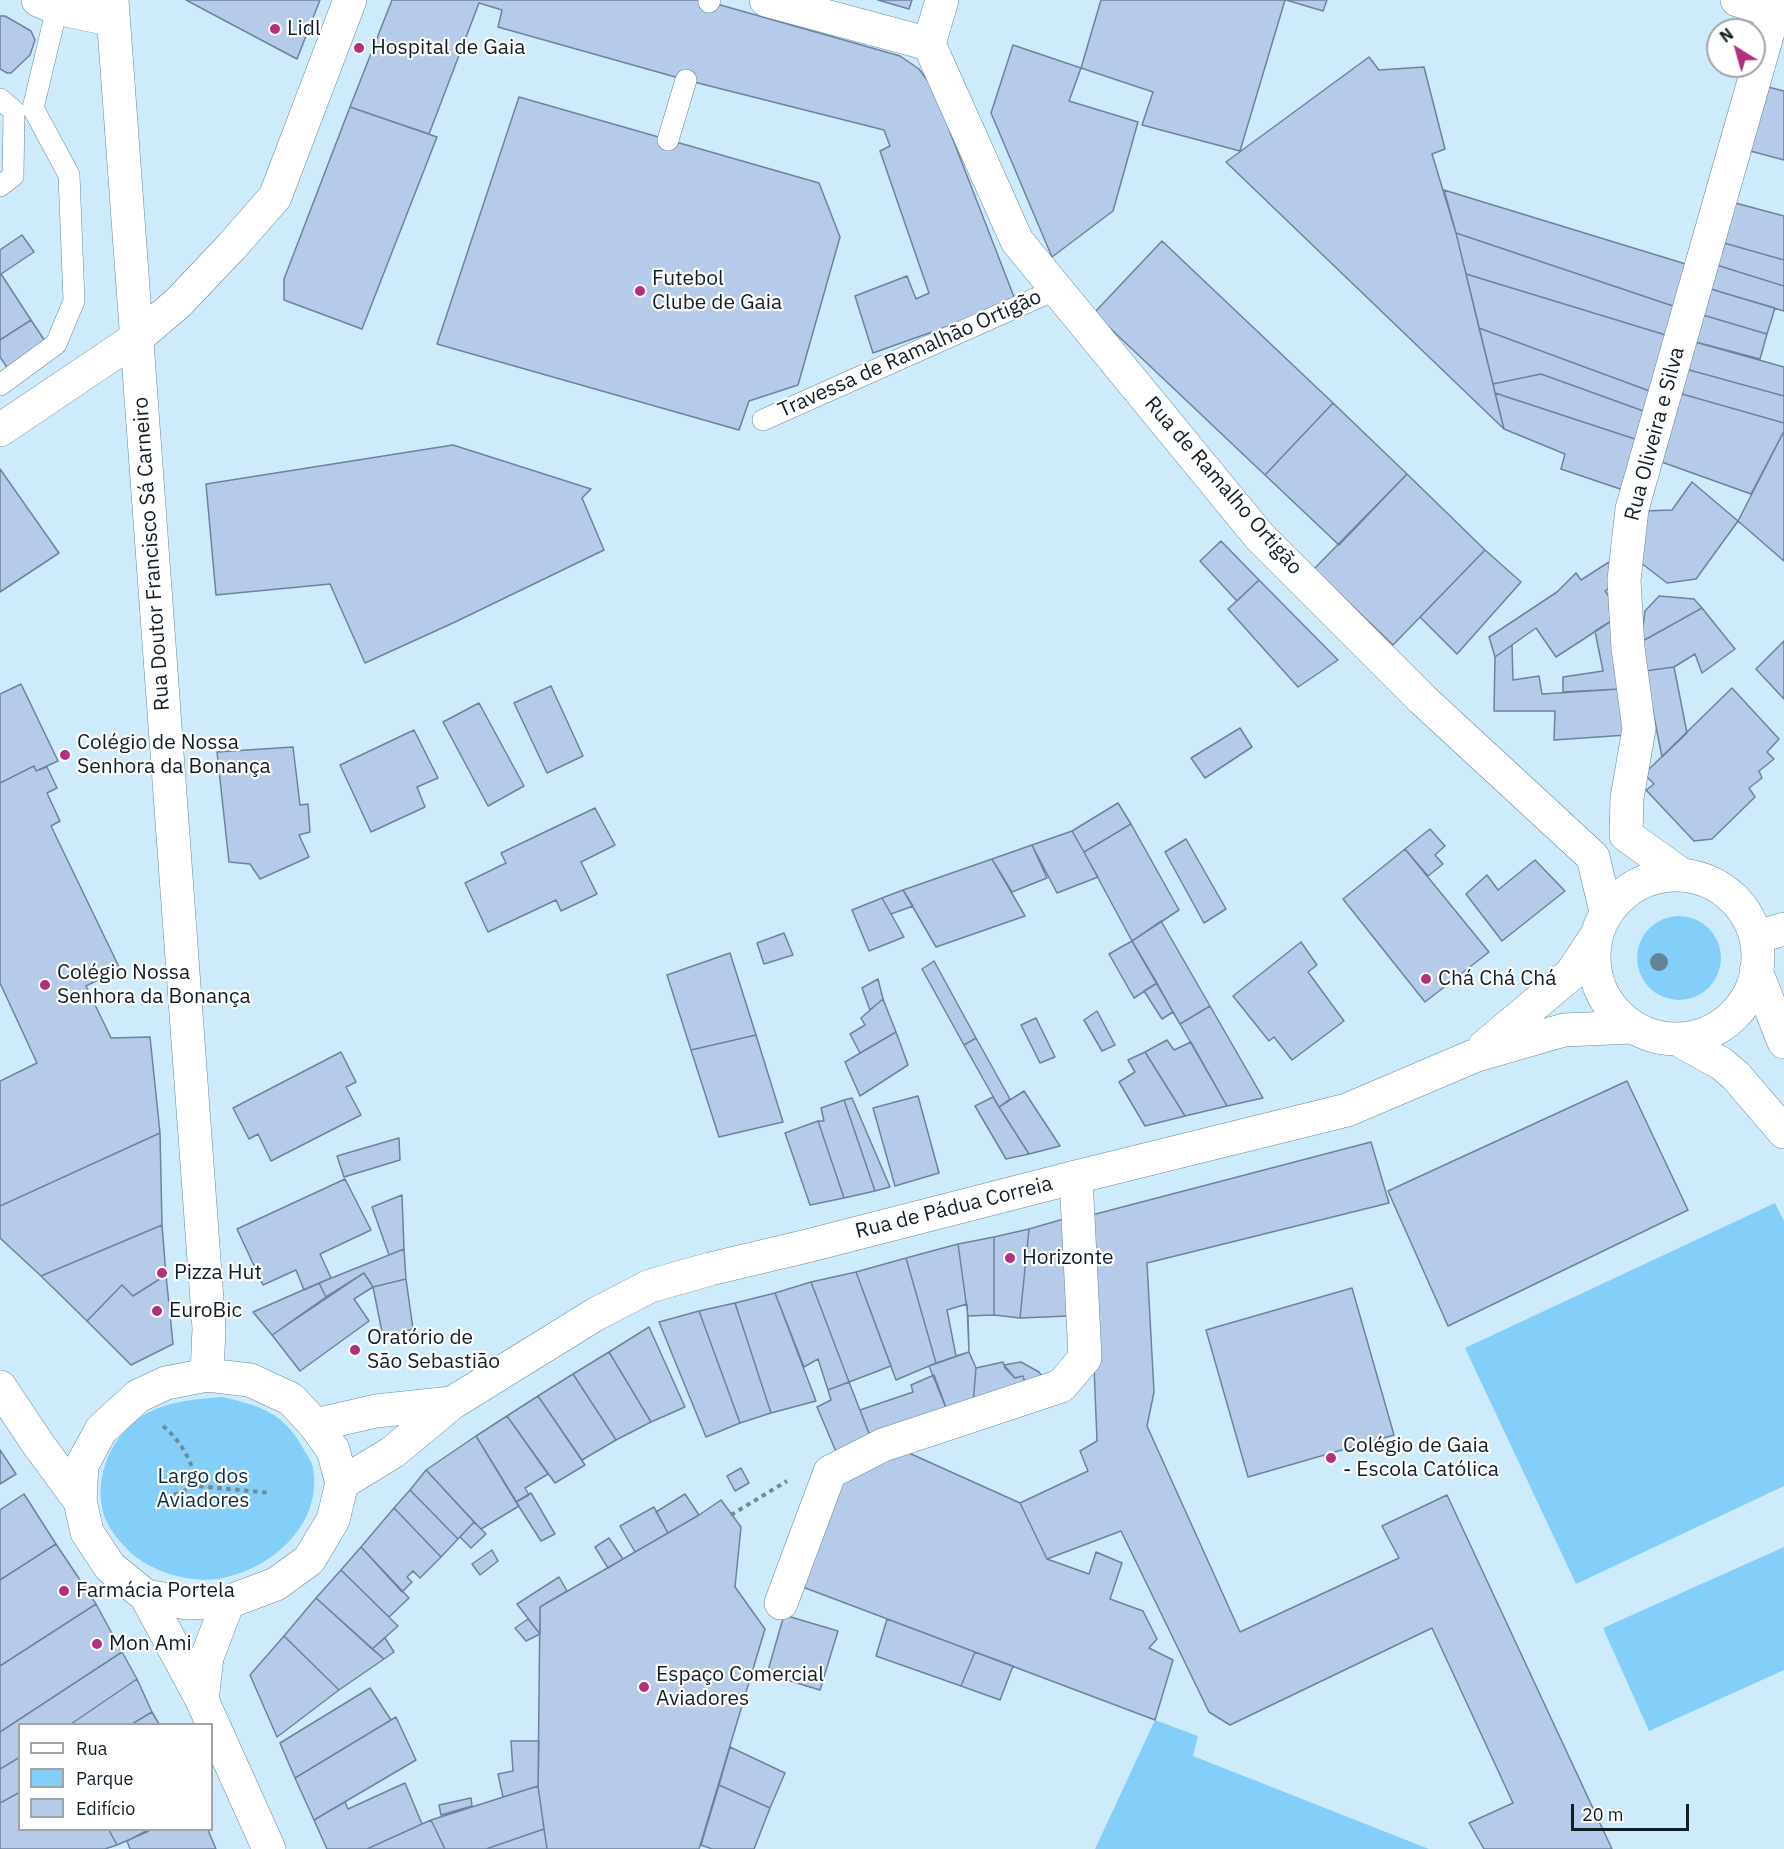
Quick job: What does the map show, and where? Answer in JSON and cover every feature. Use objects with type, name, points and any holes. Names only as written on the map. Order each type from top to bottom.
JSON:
[{"type":"main road","points":[[0,430],[138,336],[178,303],[275,197],[350,0]]},
{"type":"main road","points":[[766,0],[929,44],[942,0]]},
{"type":"main road","points":[[1737,0],[1779,12]]},
{"type":"main road","name":"Rua Doutor Francisco Sá Carneiro","points":[[47,4],[112,10],[138,336],[140,401],[209,1328],[207,1375]]},
{"type":"main road","name":"Rua Oliveira e Silva","points":[[1626,835],[1626,798],[1639,729],[1628,648],[1624,580],[1632,509],[1779,12]]},
{"type":"main road","name":"Rua de Ramalho Ortigão","points":[[929,44],[1017,241],[1260,537],[1422,699],[1593,857]]},
{"type":"main road","points":[[1601,925],[1626,891],[1643,881],[1662,875],[1682,875],[1707,881],[1729,894],[1746,914],[1770,933],[1758,954],[1756,971],[1749,993],[1737,1011],[1720,1025],[1701,1035],[1677,1039],[1655,1036],[1633,1027],[1615,1013],[1601,991],[1594,966],[1601,925],[1593,857],[1626,835],[1682,875]]},
{"type":"main road","name":"Rua de Pádua Correia","points":[[1474,1056],[1571,974],[1601,925]]},
{"type":"main road","points":[[1756,971],[1784,1042]]},
{"type":"main road","name":"Rua de Pádua Correia","points":[[342,1483],[393,1452],[452,1403],[597,1314],[650,1286],[1347,1110],[1474,1056],[1564,1030],[1633,1027]]},
{"type":"main road","points":[[1677,1039],[1722,1064],[1736,1076],[1784,1132]]},
{"type":"main road","points":[[781,1603],[830,1473],[883,1445],[1061,1386],[1085,1358],[1076,1177]]},
{"type":"main road","points":[[146,1596],[187,1603],[228,1602],[276,1584],[309,1560],[333,1521],[342,1483],[333,1450],[315,1425],[291,1399],[250,1380],[207,1375],[166,1383],[138,1396],[101,1430],[82,1465],[80,1501],[87,1532],[110,1567],[146,1596],[212,1723]]},
{"type":"main road","points":[[0,1387],[80,1501]]},
{"type":"main road","name":"Rua de Pádua Correia","points":[[315,1425],[376,1411],[452,1403]]},
{"type":"main road","points":[[202,1700],[207,1657],[228,1602]]},
{"type":"main road","points":[[213,1724],[269,1849]]},
{"type":"lane","points":[[0,385],[56,344],[74,301],[69,175],[33,108],[47,4]]},
{"type":"lane","points":[[668,140],[686,80]]},
{"type":"lane","points":[[0,99],[14,111],[13,176],[0,186]]},
{"type":"lane","name":"Travessa de Ramalhão Ortigão","points":[[763,420],[1057,289]]},
{"type":"path","points":[[138,1396],[147,1413],[171,1433],[181,1445],[189,1459],[196,1486]]},
{"type":"path","points":[[731,1515],[802,1471],[830,1473]]},
{"type":"path","points":[[157,1501],[196,1486],[270,1493]]},
{"type":"green space","points":[[1679,916],[1695,919],[1714,935],[1721,958],[1718,974],[1702,993],[1679,1000],[1663,997],[1644,981],[1637,958],[1640,942],[1656,923]]},
{"type":"green space","points":[[1775,1203],[1784,1221],[1784,1486],[1576,1584],[1465,1348]]},
{"type":"green space","name":"Largo dos Aviadores","points":[[222,1397],[259,1407],[288,1426],[311,1463],[314,1489],[310,1508],[301,1526],[289,1542],[273,1555],[237,1574],[206,1580],[184,1578],[150,1566],[132,1554],[110,1528],[101,1503],[103,1473],[115,1444],[135,1421],[147,1413],[174,1403]]},
{"type":"green space","points":[[1784,1547],[1784,1670],[1649,1731],[1603,1628]]},
{"type":"green space","points":[[1155,1720],[1198,1736],[1193,1756],[1429,1849],[1095,1849]]},
{"type":"building","name":"Lidl","points":[[186,0],[320,0],[297,59]]},
{"type":"building","points":[[392,0],[703,0],[900,56],[919,69],[933,88],[1016,302],[873,353],[855,296],[907,276],[916,299],[929,293],[880,151],[890,146],[884,130],[686,80],[498,27],[502,10],[479,3],[429,134],[350,107]]},
{"type":"building","points":[[878,0],[912,0],[909,9]]},
{"type":"building","points":[[1101,0],[1285,0],[1240,151],[1142,125],[1153,92],[1081,68]]},
{"type":"building","points":[[1286,0],[1327,0],[1323,11]]},
{"type":"building","points":[[0,16],[5,16],[31,31],[35,40],[30,55],[11,73],[0,69]]},
{"type":"building","points":[[1013,45],[1081,68],[1069,101],[1138,122],[1113,211],[1052,257],[991,113]]},
{"type":"building","points":[[1369,57],[1379,70],[1424,67],[1445,149],[1432,154],[1456,233],[1504,429],[1226,162]]},
{"type":"building","points":[[1760,85],[1784,91],[1784,160],[1743,149]]},
{"type":"building","name":"Futebol Clube de Gaia","points":[[519,97],[819,183],[840,237],[798,385],[749,401],[739,430],[437,344]]},
{"type":"building","points":[[350,107],[437,137],[362,329],[284,300],[284,279]]},
{"type":"building","points":[[1444,190],[1689,265],[1679,308],[1456,233]]},
{"type":"building","points":[[1728,201],[1784,216],[1784,260],[1717,241]]},
{"type":"building","points":[[1456,233],[1679,308],[1669,336],[1466,274]]},
{"type":"building","points":[[22,235],[34,252],[1,274],[31,320],[0,340],[0,250]]},
{"type":"building","points":[[1162,241],[1333,403],[1265,475],[1094,313]]},
{"type":"building","points":[[1717,241],[1784,260],[1784,286],[1710,263]]},
{"type":"building","points":[[1710,263],[1784,286],[1784,311],[1704,287]]},
{"type":"building","points":[[1466,274],[1669,336],[1655,393],[1479,328]]},
{"type":"building","points":[[1704,287],[1775,308],[1767,334],[1696,313]]},
{"type":"building","points":[[1696,313],[1767,334],[1760,359],[1688,340]]},
{"type":"building","points":[[31,320],[51,350],[12,375],[0,357],[0,340]]},
{"type":"building","points":[[1479,328],[1655,393],[1649,413],[1541,374],[1493,384]]},
{"type":"building","points":[[1688,340],[1784,367],[1784,396],[1682,368]]},
{"type":"building","points":[[1682,368],[1784,396],[1784,423],[1675,392]]},
{"type":"building","points":[[1541,374],[1649,413],[1641,441],[1495,393],[1493,384]]},
{"type":"building","points":[[1675,392],[1784,423],[1784,431],[1751,494],[1656,460]]},
{"type":"building","points":[[1495,393],[1641,441],[1626,491],[1561,469],[1565,454],[1504,429]]},
{"type":"building","points":[[1333,403],[1407,474],[1339,545],[1265,475]]},
{"type":"building","points":[[1784,431],[1784,561],[1738,521]]},
{"type":"building","points":[[453,445],[591,489],[582,498],[604,550],[365,663],[330,584],[216,595],[206,484]]},
{"type":"building","points":[[0,469],[59,553],[0,592]]},
{"type":"building","points":[[1407,474],[1485,550],[1393,645],[1314,569]]},
{"type":"building","points":[[1692,482],[1738,521],[1696,579],[1667,583],[1636,559],[1644,511],[1672,510]]},
{"type":"building","points":[[1221,541],[1259,580],[1237,601],[1200,561]]},
{"type":"building","points":[[1485,550],[1521,582],[1457,654],[1420,617]]},
{"type":"building","points":[[1609,562],[1616,583],[1605,591],[1615,605],[1609,608],[1616,618],[1556,657],[1536,628],[1495,657],[1489,637],[1557,592],[1576,573],[1581,580]]},
{"type":"building","points":[[1259,580],[1338,660],[1298,687],[1228,609]]},
{"type":"building","points":[[1659,596],[1694,599],[1702,608],[1641,642],[1645,611]]},
{"type":"building","points":[[1702,608],[1735,649],[1702,673],[1695,654],[1674,667],[1645,671],[1641,642]]},
{"type":"building","points":[[1616,618],[1620,689],[1563,692],[1563,677],[1603,671],[1595,631]]},
{"type":"building","points":[[1784,641],[1784,699],[1756,669]]},
{"type":"building","points":[[1512,645],[1513,680],[1539,676],[1542,694],[1620,689],[1627,735],[1554,740],[1555,711],[1494,711],[1495,657]]},
{"type":"building","points":[[1674,667],[1687,733],[1662,757],[1645,671]]},
{"type":"building","points":[[21,684],[58,761],[36,771],[34,766],[0,783],[0,694]]},
{"type":"building","points":[[551,686],[583,756],[547,773],[514,703]]},
{"type":"building","points":[[1732,688],[1779,739],[1767,752],[1774,759],[1759,771],[1762,778],[1749,788],[1755,797],[1712,839],[1694,841],[1646,790],[1654,784],[1644,774]]},
{"type":"building","points":[[479,703],[524,786],[488,806],[443,722]]},
{"type":"building","points":[[1240,728],[1252,747],[1205,778],[1191,758]]},
{"type":"building","points":[[414,730],[438,778],[417,787],[425,807],[371,832],[340,765]]},
{"type":"building","points":[[293,747],[300,805],[308,804],[310,832],[299,835],[309,857],[260,879],[250,864],[229,862],[217,752]]},
{"type":"building","name":"Colégio Nossa Senhora da Bonança","points":[[34,766],[36,771],[47,767],[57,788],[47,793],[60,821],[51,826],[120,969],[86,986],[111,1038],[150,1037],[160,1133],[0,1206],[0,1081],[37,1063],[0,983],[0,783]]},
{"type":"building","points":[[1118,803],[1131,824],[1084,852],[1072,831]]},
{"type":"building","points":[[595,808],[615,845],[581,862],[597,894],[561,911],[556,900],[488,932],[465,883],[506,863],[501,853]]},
{"type":"building","points":[[1131,824],[1179,910],[1132,941],[1084,852]]},
{"type":"building","points":[[1430,829],[1445,846],[1435,855],[1443,864],[1428,876],[1405,849]]},
{"type":"building","points":[[1072,831],[1098,877],[1057,893],[1032,845]]},
{"type":"building","points":[[1186,839],[1226,909],[1204,923],[1165,852]]},
{"type":"building","points":[[1032,845],[1047,878],[1012,892],[992,859]]},
{"type":"building","points":[[1405,849],[1489,952],[1425,1002],[1343,899]]},
{"type":"building","points":[[992,859],[1025,916],[936,947],[903,890]]},
{"type":"building","points":[[1535,860],[1565,891],[1502,941],[1466,894],[1487,875],[1498,890]]},
{"type":"building","points":[[903,890],[913,906],[891,914],[882,898]]},
{"type":"building","points":[[882,898],[904,937],[869,951],[852,910]]},
{"type":"building","points":[[1161,921],[1210,1006],[1180,1024],[1132,941]]},
{"type":"building","points":[[784,933],[793,955],[764,964],[757,943]]},
{"type":"building","points":[[1132,941],[1157,983],[1134,998],[1109,954]]},
{"type":"building","points":[[1301,942],[1317,965],[1308,972],[1344,1021],[1292,1060],[1274,1037],[1269,1041],[1233,996]]},
{"type":"building","points":[[730,953],[756,1035],[691,1050],[667,975]]},
{"type":"building","points":[[934,961],[976,1038],[964,1045],[922,969]]},
{"type":"building","points":[[878,979],[883,999],[870,1010],[862,988]]},
{"type":"building","points":[[1157,983],[1173,1012],[1162,1019],[1144,991]]},
{"type":"building","points":[[883,999],[896,1032],[860,1053],[850,1034],[865,1025],[861,1018]]},
{"type":"building","points":[[1210,1006],[1263,1098],[1227,1106],[1180,1024]]},
{"type":"building","points":[[1097,1011],[1115,1045],[1102,1051],[1084,1020]]},
{"type":"building","points":[[1036,1018],[1055,1057],[1040,1063],[1021,1025]]},
{"type":"building","points":[[896,1032],[908,1065],[860,1096],[845,1062]]},
{"type":"building","points":[[756,1035],[783,1122],[719,1137],[691,1050]]},
{"type":"building","points":[[976,1038],[1010,1099],[999,1107],[964,1045]]},
{"type":"building","points":[[1167,1040],[1174,1050],[1191,1042],[1227,1106],[1185,1116],[1145,1052]]},
{"type":"building","points":[[341,1052],[356,1082],[346,1087],[361,1115],[271,1161],[258,1134],[249,1139],[233,1108]]},
{"type":"building","points":[[1145,1052],[1185,1116],[1145,1126],[1119,1082],[1135,1072],[1128,1060]]},
{"type":"building","points":[[1627,1081],[1688,1210],[1448,1326],[1388,1191]]},
{"type":"building","points":[[1024,1091],[1060,1146],[1029,1154],[999,1107]]},
{"type":"building","points":[[918,1096],[939,1173],[895,1186],[873,1108]]},
{"type":"building","points":[[993,1097],[1029,1154],[1006,1159],[975,1106]]},
{"type":"building","points":[[852,1098],[890,1187],[875,1191],[844,1100]]},
{"type":"building","points":[[844,1100],[875,1191],[844,1198],[818,1121],[824,1121],[821,1108]]},
{"type":"building","points":[[818,1121],[844,1198],[810,1205],[785,1133]]},
{"type":"building","points":[[160,1133],[162,1225],[41,1276],[0,1238],[0,1206]]},
{"type":"building","points":[[399,1138],[400,1160],[344,1177],[337,1156]]},
{"type":"building","points":[[1371,1142],[1389,1203],[1147,1263],[1154,1392],[1147,1426],[1240,1632],[1399,1558],[1382,1526],[1447,1495],[1612,1849],[1484,1849],[1469,1823],[1513,1803],[1432,1628],[1230,1725],[1209,1712],[1121,1531],[1047,1559],[1020,1503],[1088,1471],[1080,1451],[1097,1441],[1088,1216]]},
{"type":"building","points":[[345,1179],[371,1230],[320,1254],[331,1278],[304,1290],[296,1270],[263,1285],[237,1229]]},
{"type":"building","points":[[402,1195],[404,1249],[389,1255],[372,1207]]},
{"type":"building","points":[[1067,1218],[1069,1316],[1020,1318],[1029,1229]]},
{"type":"building","points":[[162,1225],[166,1275],[133,1296],[122,1285],[87,1321],[41,1276]]},
{"type":"building","points":[[1029,1229],[1020,1318],[994,1315],[994,1237]]},
{"type":"building","points":[[994,1237],[994,1315],[968,1316],[958,1244]]},
{"type":"building","points":[[958,1244],[968,1316],[969,1352],[936,1363],[906,1258]]},
{"type":"building","points":[[404,1249],[406,1279],[373,1287],[364,1273],[326,1297],[319,1283]]},
{"type":"building","points":[[906,1258],[936,1363],[896,1380],[856,1272]]},
{"type":"building","points":[[856,1272],[891,1366],[849,1382],[811,1282]]},
{"type":"building","points":[[364,1273],[373,1287],[354,1299],[369,1321],[300,1371],[272,1335]]},
{"type":"building","points":[[166,1275],[173,1344],[131,1365],[87,1321],[122,1285],[133,1296]]},
{"type":"building","points":[[406,1279],[413,1329],[383,1337],[373,1287]]},
{"type":"building","points":[[811,1282],[849,1382],[828,1390],[818,1359],[804,1367],[775,1293]]},
{"type":"building","points":[[319,1283],[326,1297],[272,1335],[253,1312]]},
{"type":"building","points":[[1352,1288],[1394,1435],[1248,1477],[1206,1330]]},
{"type":"building","points":[[775,1293],[816,1401],[771,1413],[735,1303]]},
{"type":"building","points":[[735,1303],[771,1413],[740,1423],[699,1311]]},
{"type":"building","points":[[967,1304],[969,1352],[956,1356],[947,1310]]},
{"type":"building","points":[[699,1311],[740,1423],[706,1437],[659,1322]]},
{"type":"building","points":[[649,1327],[685,1407],[651,1422],[609,1352]]},
{"type":"building","points":[[609,1352],[651,1422],[616,1440],[573,1374]]},
{"type":"building","points":[[969,1352],[976,1368],[973,1404],[948,1413],[929,1366]]},
{"type":"building","points":[[1003,1362],[1005,1368],[1015,1378],[1023,1376],[1027,1389],[973,1404],[976,1368]]},
{"type":"building","points":[[1021,1362],[1039,1372],[1045,1380],[1027,1389],[1023,1376],[1015,1378],[1004,1365]]},
{"type":"building","points":[[573,1374],[616,1440],[582,1460],[538,1396]]},
{"type":"building","points":[[934,1375],[948,1413],[872,1441],[860,1410],[913,1392],[911,1385]]},
{"type":"building","points":[[849,1382],[872,1441],[837,1454],[817,1407],[831,1400],[828,1390]]},
{"type":"building","points":[[538,1396],[585,1465],[555,1483],[507,1416]]},
{"type":"building","points":[[507,1416],[548,1474],[525,1488],[529,1495],[516,1502],[476,1436]]},
{"type":"building","points":[[476,1436],[519,1506],[481,1529],[426,1470]]},
{"type":"building","points":[[900,1449],[1020,1503],[1047,1559],[1089,1574],[1096,1552],[1122,1563],[1110,1599],[1143,1611],[1157,1639],[1149,1648],[1173,1660],[1155,1720],[800,1586],[840,1484]]},
{"type":"building","points":[[0,1450],[16,1474],[0,1484]]},
{"type":"building","points":[[741,1468],[749,1483],[735,1491],[727,1476]]},
{"type":"building","points":[[426,1470],[474,1522],[458,1539],[410,1490]]},
{"type":"building","points":[[410,1490],[458,1539],[441,1557],[394,1508]]},
{"type":"building","points":[[531,1493],[555,1534],[541,1541],[516,1502]]},
{"type":"building","points":[[24,1494],[56,1544],[0,1580],[0,1510]]},
{"type":"building","points":[[685,1494],[699,1515],[668,1533],[656,1512]]},
{"type":"building","name":"Espaço Comercial Aviadores","points":[[721,1500],[741,1527],[735,1587],[765,1629],[699,1849],[547,1849],[538,1786],[540,1607]]},
{"type":"building","points":[[654,1507],[668,1533],[635,1552],[620,1526]]},
{"type":"building","points":[[394,1508],[441,1557],[420,1578],[413,1571],[407,1577],[412,1582],[402,1592],[361,1547]]},
{"type":"building","points":[[474,1522],[486,1534],[471,1548],[460,1537]]},
{"type":"building","points":[[609,1538],[623,1559],[608,1568],[595,1547]]},
{"type":"building","points":[[56,1544],[96,1604],[0,1666],[0,1580]]},
{"type":"building","points":[[361,1547],[409,1598],[389,1617],[341,1570]]},
{"type":"building","points":[[492,1550],[498,1561],[480,1575],[472,1564]]},
{"type":"building","points":[[341,1570],[398,1626],[372,1649],[316,1598]]},
{"type":"building","points":[[559,1577],[567,1591],[540,1607],[540,1634],[517,1604]]},
{"type":"building","points":[[316,1598],[384,1659],[339,1690],[284,1636]]},
{"type":"building","points":[[96,1604],[122,1652],[0,1732],[0,1666]]},
{"type":"building","points":[[784,1615],[838,1631],[820,1690],[767,1674]]},
{"type":"building","points":[[528,1619],[540,1634],[526,1641],[515,1628]]},
{"type":"building","points":[[887,1619],[975,1652],[961,1686],[876,1656]]},
{"type":"building","points":[[284,1636],[339,1690],[277,1737],[250,1675]]},
{"type":"building","points":[[385,1638],[394,1652],[384,1659],[372,1649]]},
{"type":"building","points":[[122,1652],[137,1679],[72,1723],[18,1723],[18,1758],[0,1769],[0,1732]]},
{"type":"building","points":[[975,1652],[1013,1666],[1000,1700],[961,1686]]},
{"type":"building","points":[[137,1679],[152,1712],[134,1723],[72,1723]]},
{"type":"building","points":[[370,1688],[391,1720],[295,1778],[280,1743]]},
{"type":"building","points":[[152,1712],[158,1723],[134,1723]]},
{"type":"building","points":[[396,1717],[416,1760],[314,1820],[295,1778]]},
{"type":"building","points":[[511,1741],[539,1741],[538,1786],[503,1797],[498,1774],[513,1771]]},
{"type":"building","points":[[730,1747],[785,1773],[770,1808],[719,1785]]},
{"type":"building","points":[[18,1758],[18,1793],[0,1803],[0,1769]]},
{"type":"building","points":[[405,1783],[422,1824],[367,1849],[327,1849],[314,1820],[345,1802],[348,1809]]},
{"type":"building","points":[[719,1785],[770,1808],[754,1849],[712,1849],[701,1845]]},
{"type":"building","points":[[538,1786],[544,1829],[486,1849],[445,1849],[431,1820]]},
{"type":"building","points":[[18,1793],[18,1831],[110,1831],[117,1845],[105,1849],[0,1849],[0,1803]]},
{"type":"building","points":[[471,1798],[472,1806],[441,1815],[439,1805]]},
{"type":"building","points":[[431,1820],[445,1849],[367,1849],[422,1824]]},
{"type":"building","points":[[544,1829],[547,1849],[486,1849]]},
{"type":"building","points":[[110,1831],[149,1831],[117,1845]]},
{"type":"building","points":[[146,1831],[208,1831],[216,1849],[130,1849],[127,1841]]},
{"type":"place","name":"Lidl","points":[[275,29]]},
{"type":"place","name":"Hospital de Gaia","points":[[359,48]]},
{"type":"place","name":"Futebol Clube de Gaia","points":[[640,291]]},
{"type":"place","name":"Colégio de Nossa Senhora da Bonança","points":[[65,755]]},
{"type":"place","name":"Chá Chá Chá","points":[[1426,979]]},
{"type":"place","name":"Colégio Nossa Senhora da Bonança","points":[[45,985]]},
{"type":"place","name":"Horizonte","points":[[1010,1258]]},
{"type":"place","name":"Pizza Hut","points":[[162,1273]]},
{"type":"place","name":"EuroBic","points":[[157,1311]]},
{"type":"place","name":"Oratório de São Sebastião","points":[[355,1350]]},
{"type":"place","name":"Colégio de Gaia - Escola Católica","points":[[1331,1458]]},
{"type":"place","name":"Farmácia Portela","points":[[64,1591]]},
{"type":"place","name":"Mon Ami","points":[[97,1644]]},
{"type":"place","name":"Espaço Comercial Aviadores","points":[[644,1687]]}]
